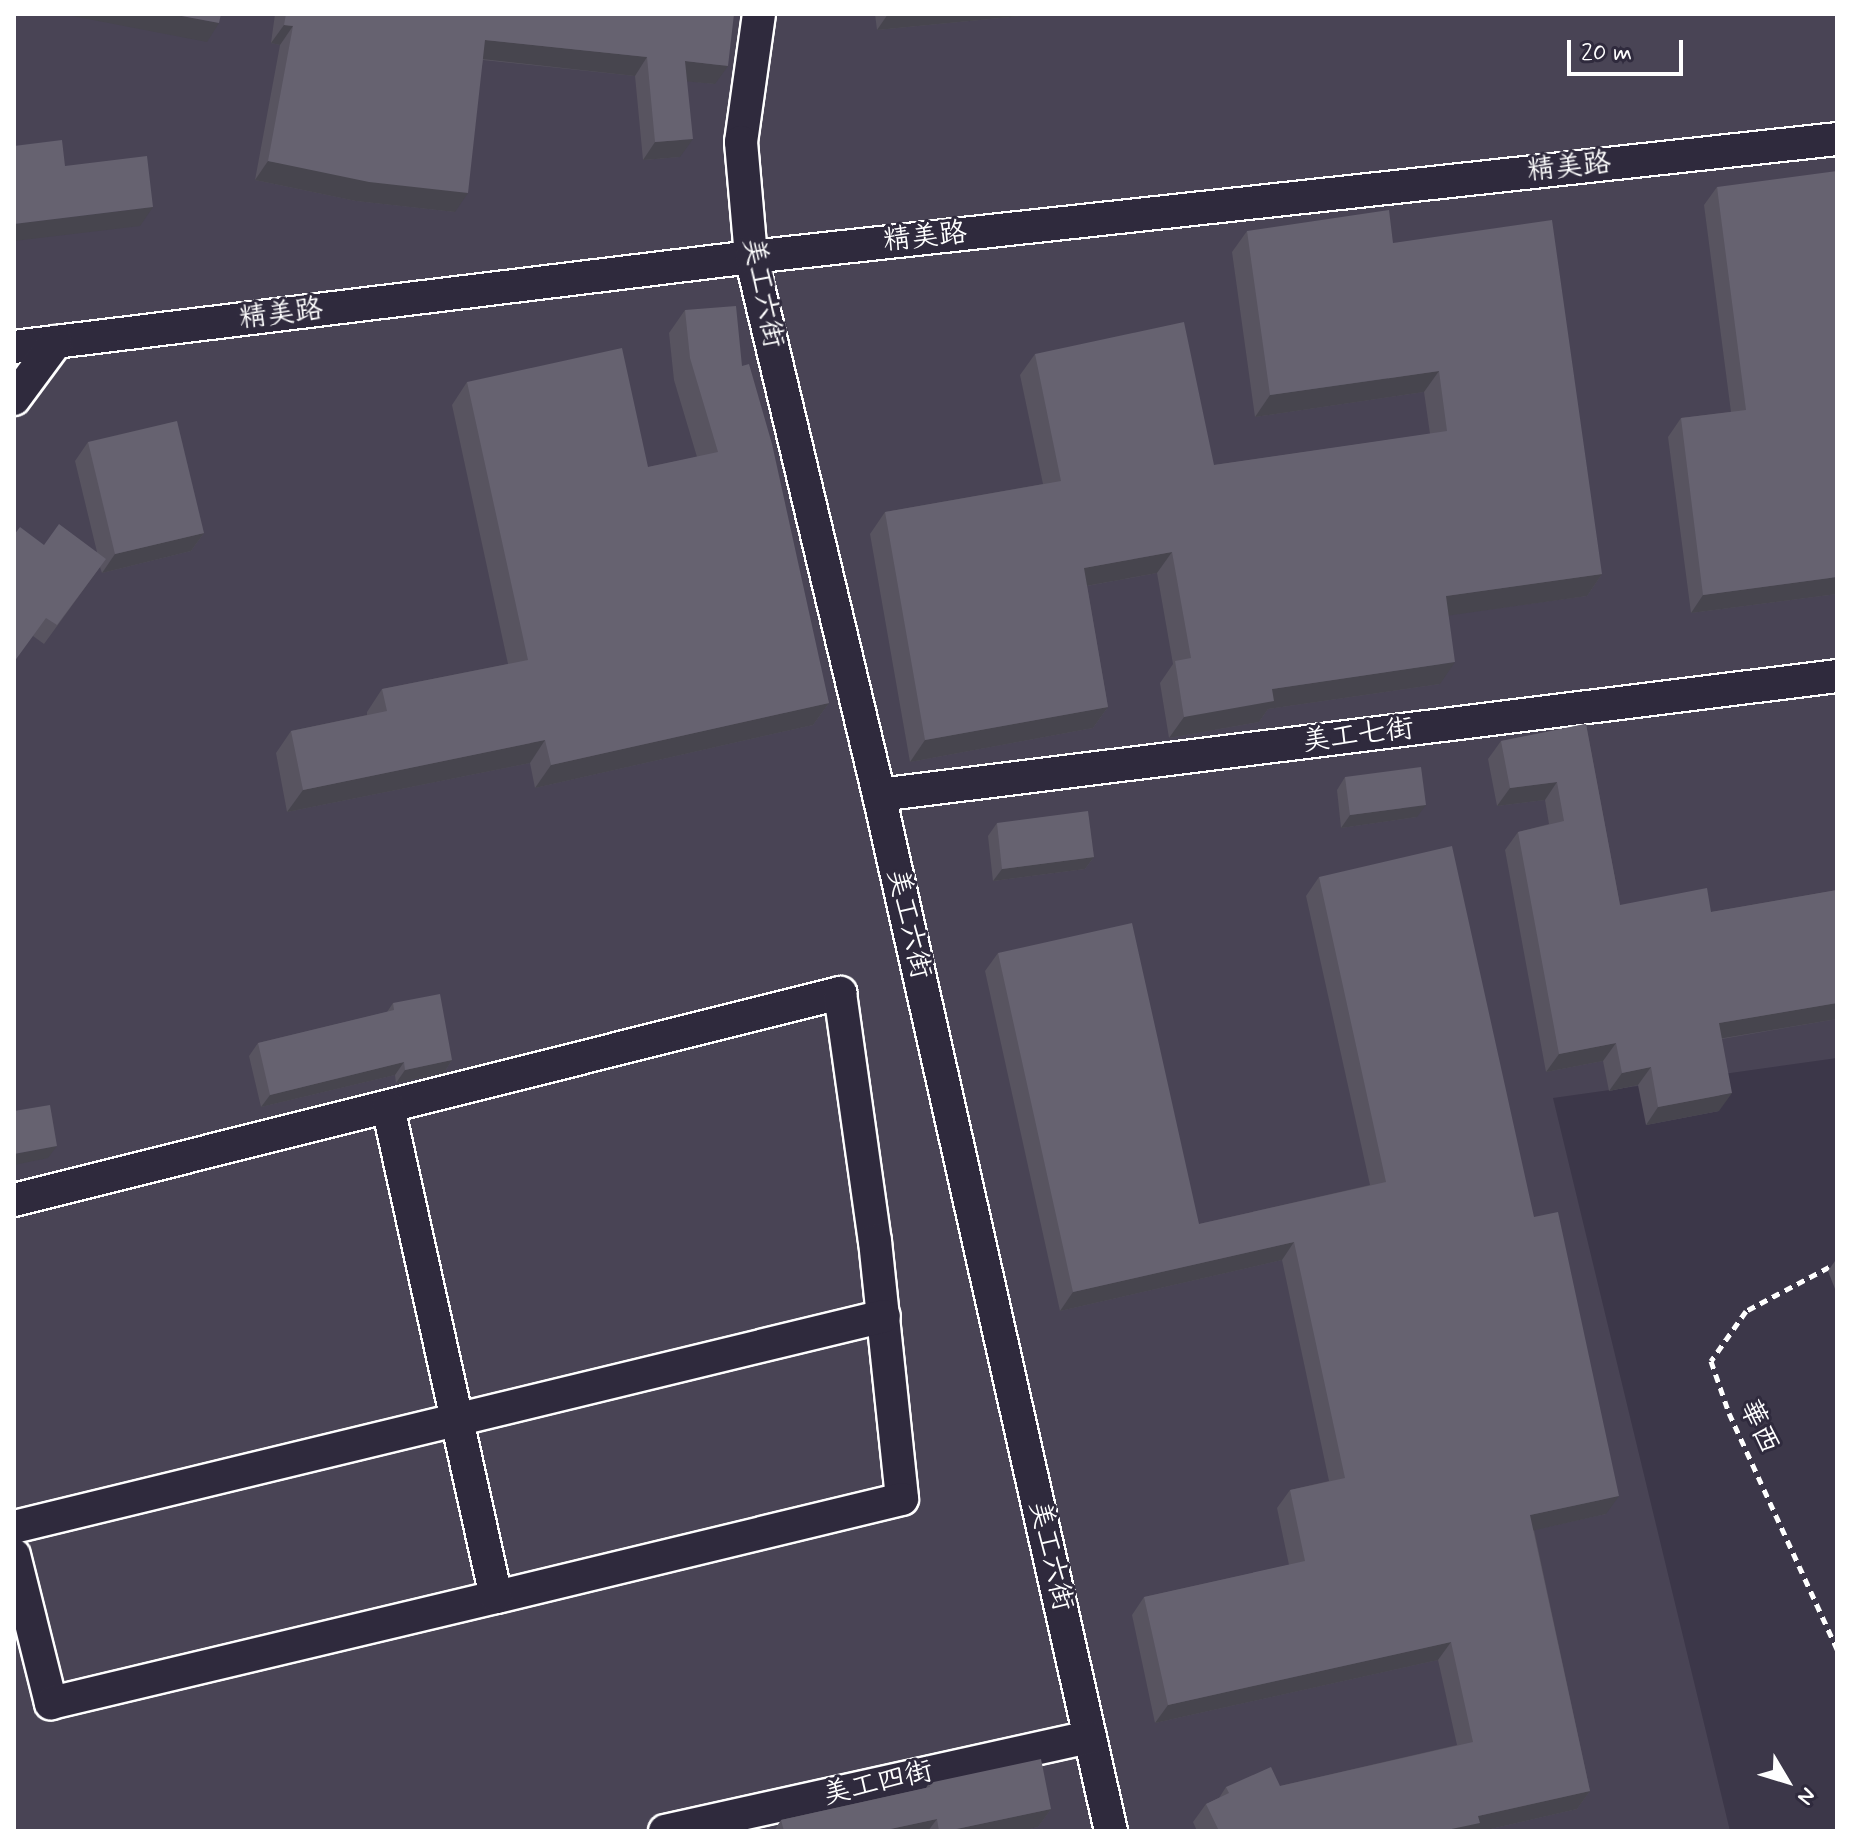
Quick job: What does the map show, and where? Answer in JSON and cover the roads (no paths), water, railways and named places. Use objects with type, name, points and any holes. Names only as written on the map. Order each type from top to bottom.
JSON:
[{"type":"street","name":"美工六街","points":[[759,14],[741,142],[751,257],[879,795],[1111,1831]]},
{"type":"street","name":"精美路","points":[[14,347],[751,257],[1837,139]]},
{"type":"street","points":[[14,399],[56,342]]},
{"type":"street","name":"美工七街","points":[[879,795],[1837,676]]},
{"type":"street","points":[[14,1200],[840,993],[884,1316],[902,1499],[51,1703],[14,1555]]},
{"type":"street","points":[[388,1107],[496,1597]]},
{"type":"street","points":[[14,1527],[884,1316]]},
{"type":"street","name":"美工四街","points":[[665,1831],[1090,1737]]}]
